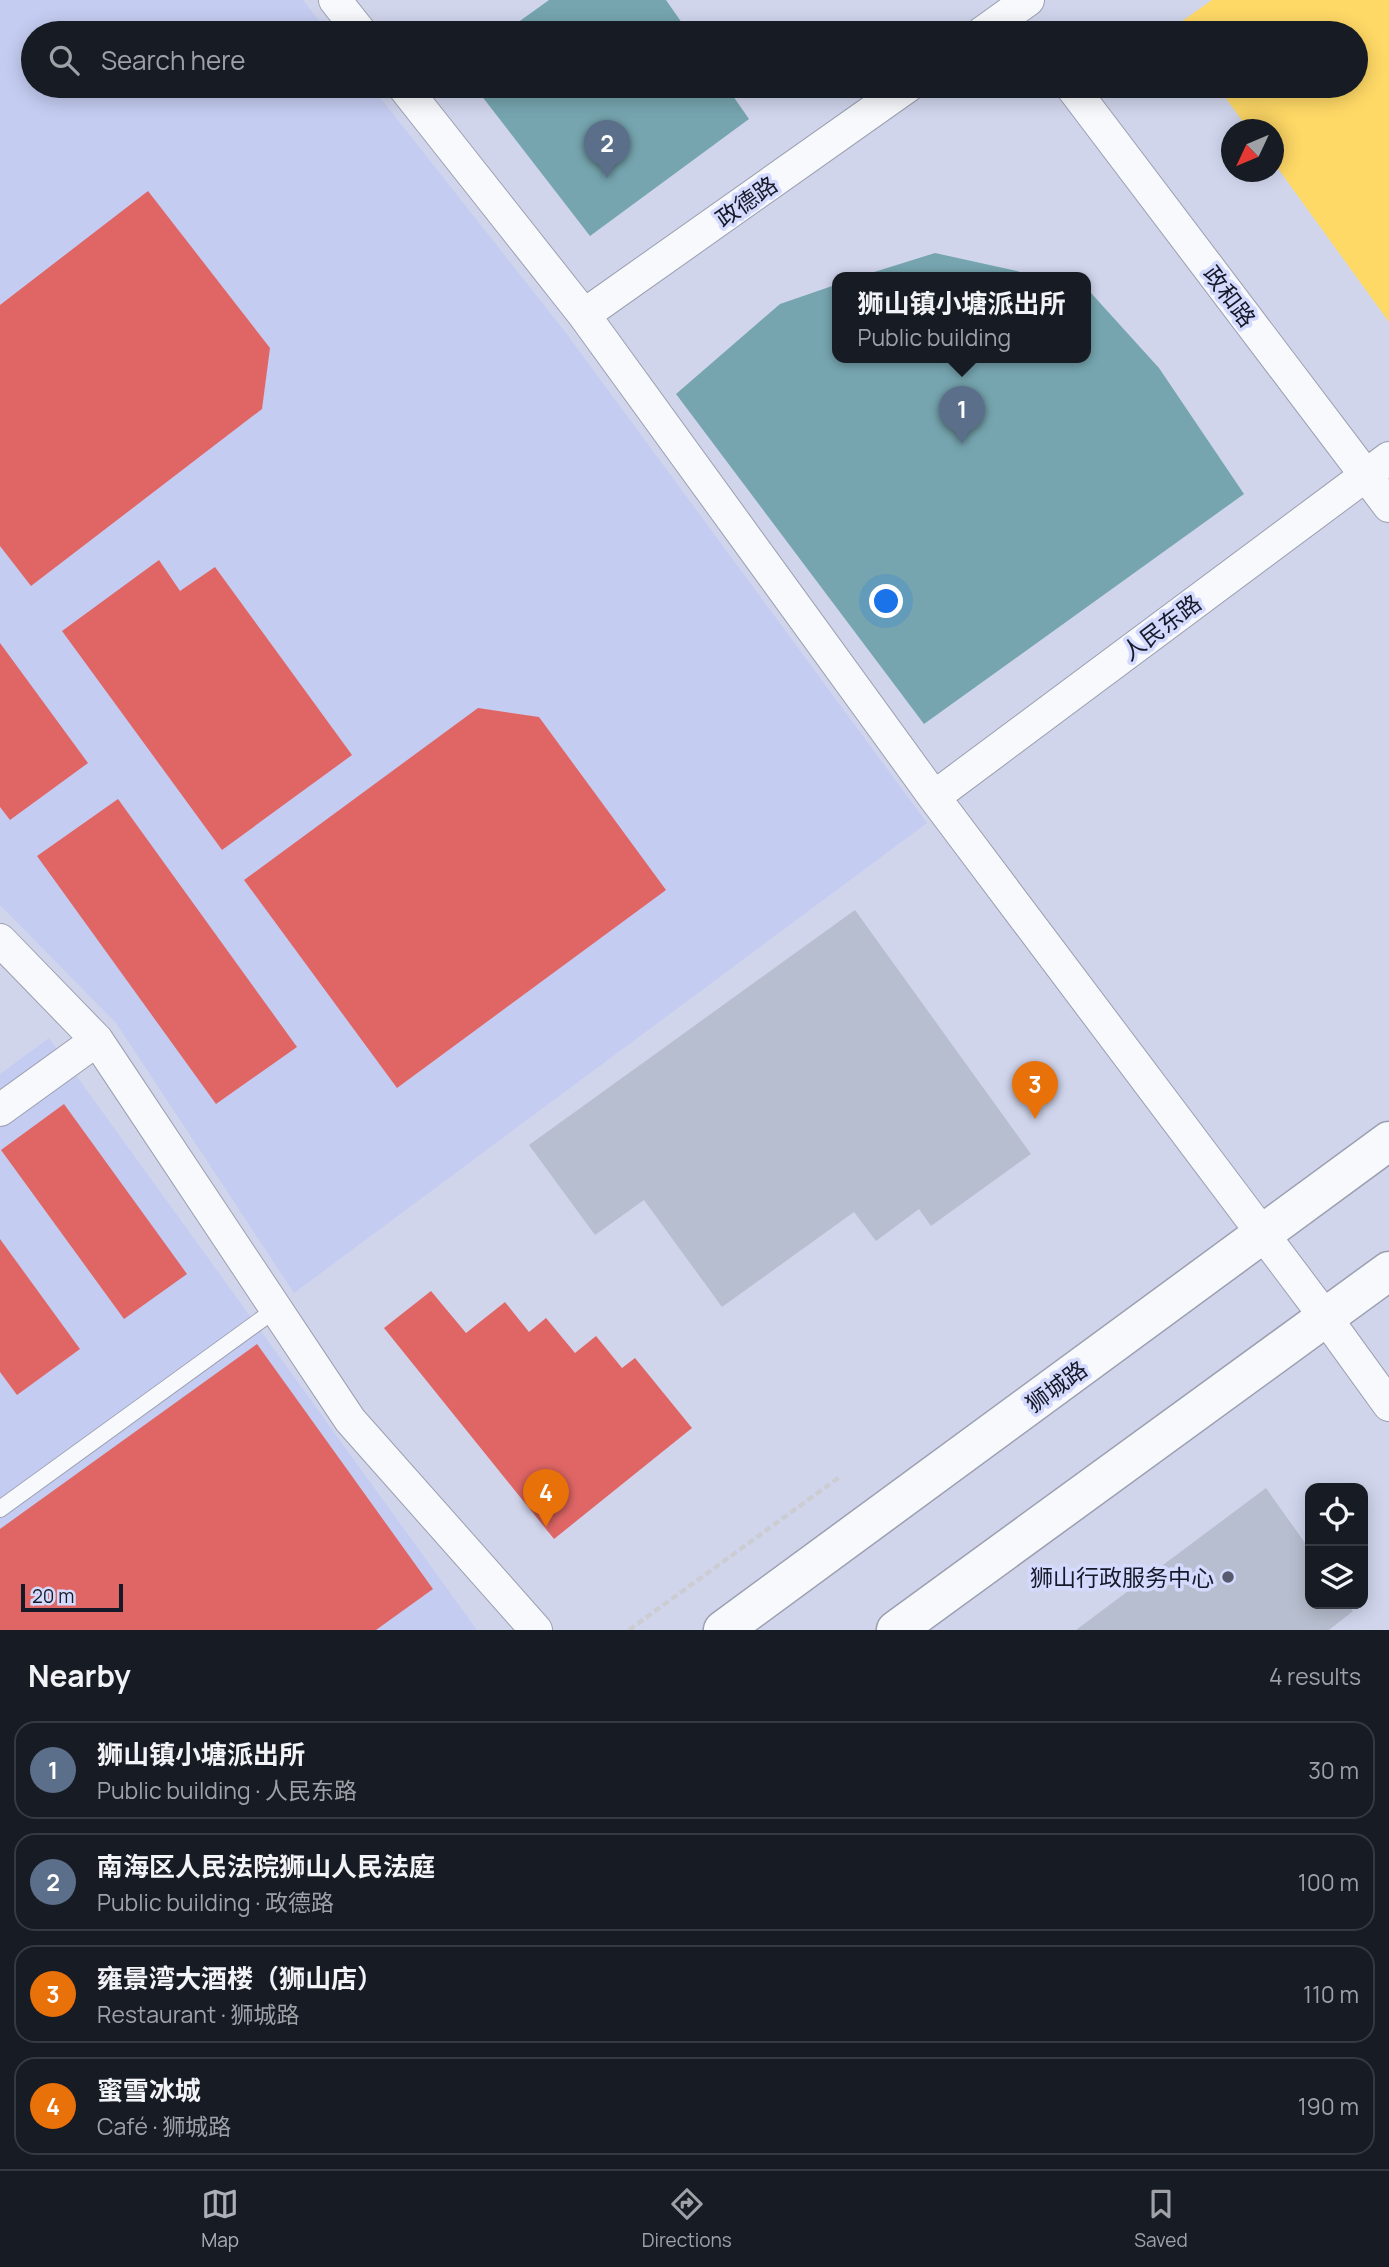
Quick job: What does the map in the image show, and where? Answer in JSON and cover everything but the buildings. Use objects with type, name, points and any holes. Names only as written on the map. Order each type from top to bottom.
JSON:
[{"type":"street","points":[[335,0],[352,21]]},
{"type":"street","points":[[1003,21],[1020,11]]},
{"type":"street","points":[[412,98],[584,315],[934,797],[1389,1405]]},
{"type":"street","name":"政德路","points":[[584,315],[891,98]]},
{"type":"street","name":"政和路","points":[[1081,98],[1377,467],[1389,506]]},
{"type":"street","name":"人民东路","points":[[934,797],[1377,467]]},
{"type":"street","points":[[0,940],[97,1040],[350,1420],[536,1630]]},
{"type":"street","points":[[0,1110],[97,1040]]},
{"type":"street","name":"狮城路","points":[[723,1630],[1389,1141]]},
{"type":"street","points":[[896,1630],[1389,1271]]},
{"type":"lane","points":[[0,1509],[276,1309]]},
{"type":"path","points":[[629,1630],[841,1476]]},
{"type":"shaded area","points":[[0,0],[303,0],[320,21],[21,21],[21,98],[380,98],[566,333],[927,823],[294,1293],[116,1023],[0,905]]},
{"type":"shaded area","points":[[49,1038],[477,1630],[0,1630],[0,1074]]},
{"type":"place","name":"南海区人民法院狮山人民法庭","points":[[607,178]]},
{"type":"place","name":"狮山镇小塘派出所","points":[[962,444]]},
{"type":"place","name":"雍景湾大酒楼（狮山店）","points":[[1035,1119]]},
{"type":"place","name":"蜜雪冰城","points":[[546,1527]]},
{"type":"place","name":"狮山行政服务中心","points":[[1228,1577]]}]
